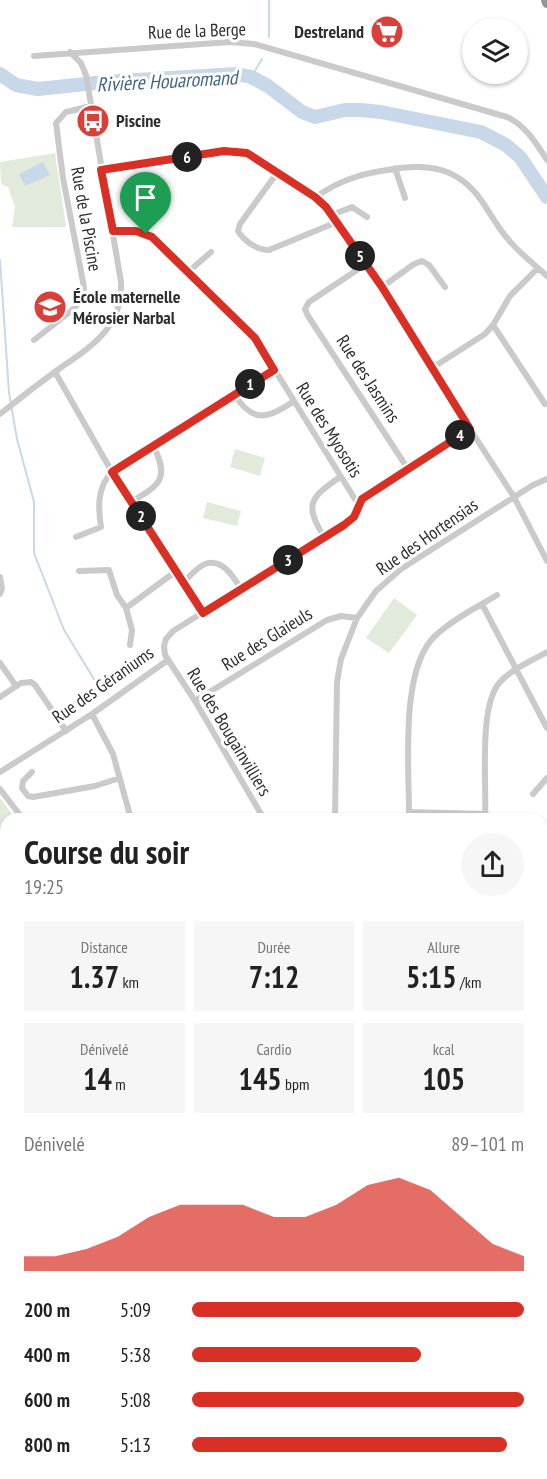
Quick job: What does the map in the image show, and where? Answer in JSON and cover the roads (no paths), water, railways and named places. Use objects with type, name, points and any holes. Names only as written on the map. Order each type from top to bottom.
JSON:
[{"type":"street","name":"Rue de la Berge","points":[[34,56],[230,42],[259,45],[507,117],[519,123],[547,160]]},
{"type":"street","points":[[1,413],[90,348],[114,320],[122,291],[86,75],[81,63],[69,52]]},
{"type":"street","name":"Rue de la Piscine","points":[[34,340],[81,301],[84,287],[63,178],[56,123],[66,112],[91,106]]},
{"type":"street","points":[[101,170],[224,151],[247,153],[315,197],[332,215],[382,287],[514,497],[547,561]]},
{"type":"street","points":[[315,197],[342,181],[363,174],[395,168],[442,169],[462,180],[480,198],[508,240],[547,276]]},
{"type":"street","points":[[395,168],[405,198]]},
{"type":"street","points":[[277,173],[240,224],[238,231],[242,237],[259,248],[269,250],[337,222]]},
{"type":"street","points":[[332,215],[352,207],[367,217]]},
{"type":"street","name":"Rue des Myosotis","points":[[113,231],[136,231],[146,234],[255,338],[358,504],[354,517],[203,613]]},
{"type":"street","points":[[187,273],[211,252]]},
{"type":"street","points":[[382,287],[414,264],[422,261],[429,265],[445,287]]},
{"type":"street","name":"Rue des Jasmins","points":[[366,264],[309,302],[305,309],[408,469]]},
{"type":"street","points":[[432,368],[474,342],[493,325],[510,296],[538,268]]},
{"type":"street","points":[[493,325],[544,404]]},
{"type":"street","points":[[76,537],[101,527],[100,494],[104,480],[112,472],[274,370]]},
{"type":"street","points":[[55,372],[112,472],[203,613]]},
{"type":"street","points":[[234,394],[246,410],[264,416],[275,414],[294,401]]},
{"type":"street","points":[[358,504],[362,499],[470,429]]},
{"type":"street","points":[[131,502],[154,488],[159,482],[162,464],[153,445]]},
{"type":"street","points":[[324,537],[312,515],[314,502],[318,492],[340,477]]},
{"type":"street","name":"Rue des Hortensias","points":[[334,813],[337,682],[341,659],[357,618],[376,591],[401,569],[533,484],[547,479]]},
{"type":"street","points":[[183,583],[201,567],[209,564],[227,569],[241,589]]},
{"type":"street","points":[[79,571],[109,570],[117,595],[126,608],[132,630],[130,645]]},
{"type":"street","points":[[126,608],[175,572]]},
{"type":"street","points":[[0,577],[2,588],[0,594]]},
{"type":"street","points":[[409,813],[409,717],[417,663],[433,638],[457,619],[497,595]]},
{"type":"street","points":[[482,604],[547,728]]},
{"type":"street","name":"Rue des Géraniums","points":[[0,772],[92,714],[168,660],[163,650],[168,635],[203,613]]},
{"type":"street","name":"Rue des Glaieuls","points":[[195,701],[327,620],[342,616],[357,618]]},
{"type":"street","points":[[486,813],[487,714],[492,693],[498,684],[516,669],[547,652]]},
{"type":"street","name":"Rue des Bougainvilliers","points":[[168,660],[195,701],[260,813]]},
{"type":"street","points":[[0,663],[16,686]]},
{"type":"street","points":[[0,697],[27,681],[33,683],[66,731]]},
{"type":"street","points":[[92,714],[107,742],[129,813]]},
{"type":"street","points":[[32,772],[23,782],[22,788],[24,793],[33,797],[95,786],[120,778]]},
{"type":"street","points":[[533,794],[547,778]]},
{"type":"street","points":[[0,789],[18,813]]},
{"type":"water","points":[[43,162],[50,175],[25,186],[19,174]]},
{"type":"waterway","points":[[269,0],[269,37]]},
{"type":"waterway","points":[[251,77],[262,59]]},
{"type":"waterway","name":"Rivière Houaromand","points":[[0,74],[16,85],[38,89],[104,82],[237,74],[251,77],[268,86],[302,112],[315,117],[345,110],[360,110],[481,132],[506,145],[520,157],[547,197]]},
{"type":"waterway","points":[[0,260],[9,393],[17,439],[34,502],[34,553],[64,630],[100,689]]},
{"type":"place","name":"Destreland","points":[[387,32]]},
{"type":"place","name":"Piscine","points":[[93,121]]},
{"type":"place","name":"École maternelle Mérosier Narbal","points":[[50,307]]}]
